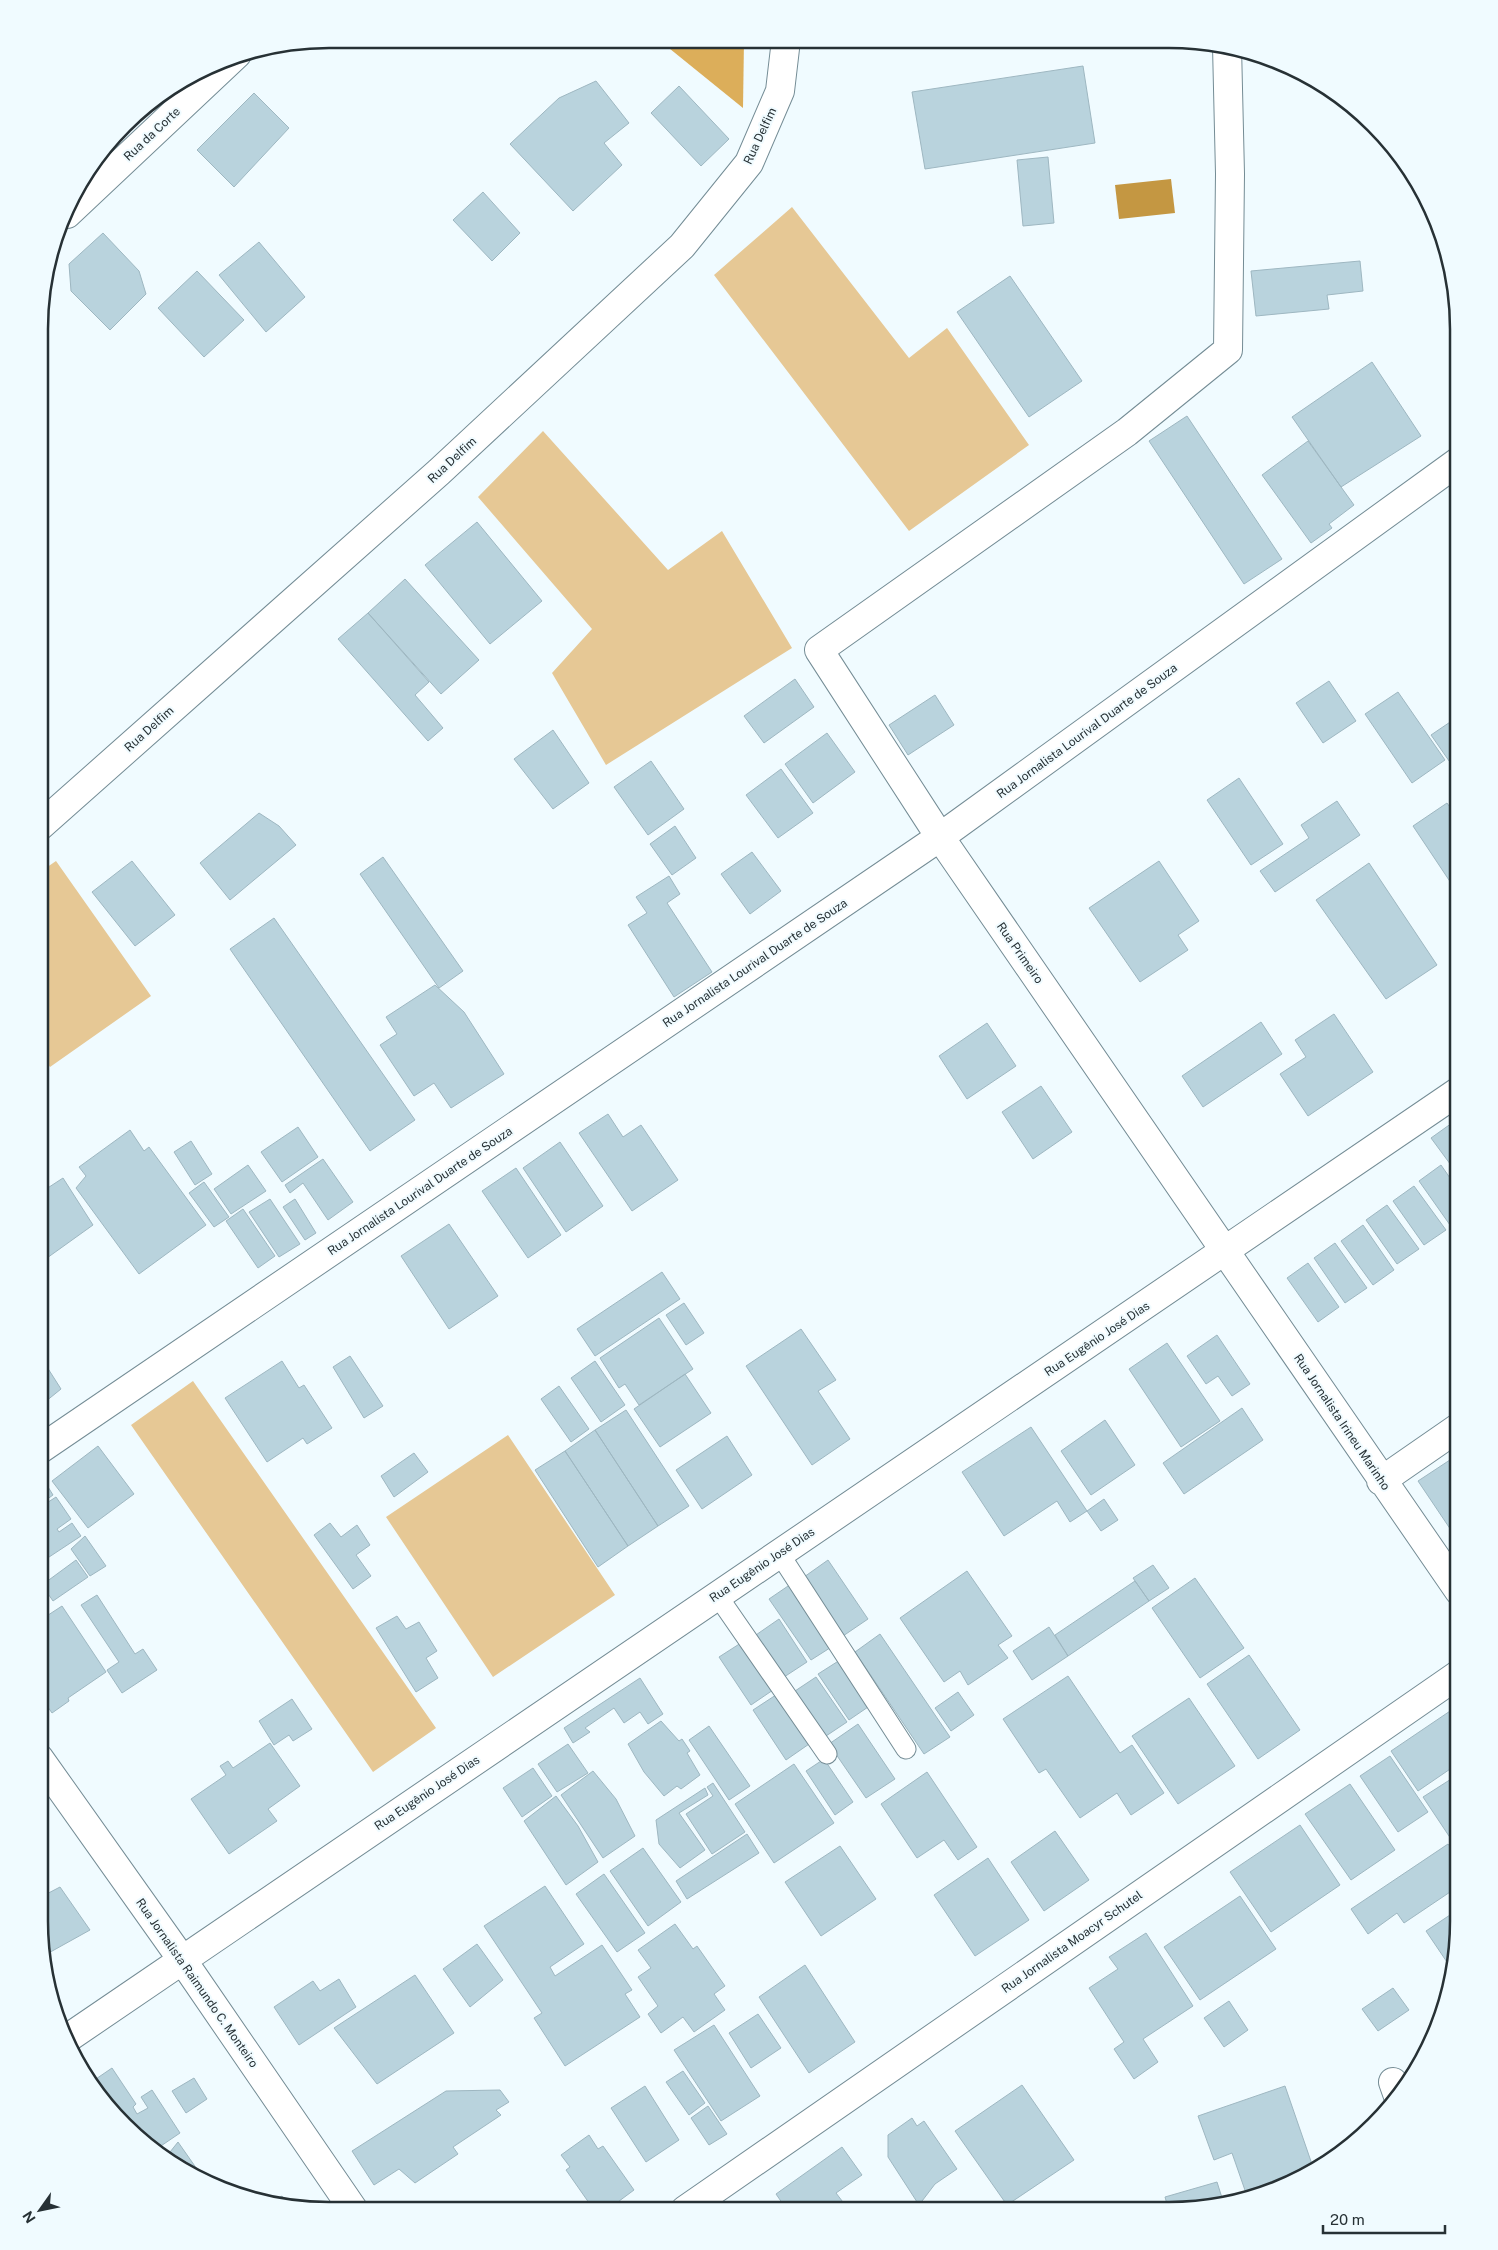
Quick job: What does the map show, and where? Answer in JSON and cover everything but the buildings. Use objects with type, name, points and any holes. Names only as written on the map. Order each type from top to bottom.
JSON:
[{"type":"street","name":"Rua Delfim","points":[[48,819],[439,472],[682,246],[749,162],[780,91],[785,48]]},
{"type":"street","name":"Rua Primeiro","points":[[1226,1251],[940,837],[819,650],[1127,432],[1228,350],[1230,174],[1227,53]]},
{"type":"street","name":"Rua da Corte","points":[[75,206],[221,69]]},
{"type":"street","name":"Rua Jornalista Lourival Duarte de Souza","points":[[48,1445],[940,837],[1450,468]]},
{"type":"street","name":"Rua Eugênio José Dias","points":[[72,2035],[1450,1098]]},
{"type":"street","name":"Rua Jornalista Irineu Marinho","points":[[1226,1251],[1381,1481],[1450,1578]]},
{"type":"street","points":[[1381,1481],[1450,1433]]},
{"type":"street","name":"Rua Jornalista Moacyr Schutel","points":[[697,2202],[1450,1680]]},
{"type":"street","name":"Rua Jornalista Raimundo C. Monteiro","points":[[48,1771],[348,2202]]},
{"type":"lane","points":[[779,1553],[906,1749]]},
{"type":"lane","points":[[717,1595],[827,1754]]},
{"type":"shaded area","points":[[669,48],[744,48],[743,108]]},
{"type":"shaded area","points":[[1171,179],[1175,213],[1119,219],[1115,185]]},
{"type":"shaded area","points":[[792,207],[909,358],[947,328],[1029,445],[909,531],[714,275]]},
{"type":"shaded area","points":[[543,431],[668,570],[722,531],[792,648],[606,765],[552,673],[592,629],[478,497]]},
{"type":"shaded area","points":[[56,861],[151,996],[50,1067],[48,1064],[48,866]]},
{"type":"shaded area","points":[[193,1381],[436,1728],[373,1772],[131,1425]]},
{"type":"shaded area","points":[[508,1435],[615,1595],[493,1677],[386,1517]]}]
